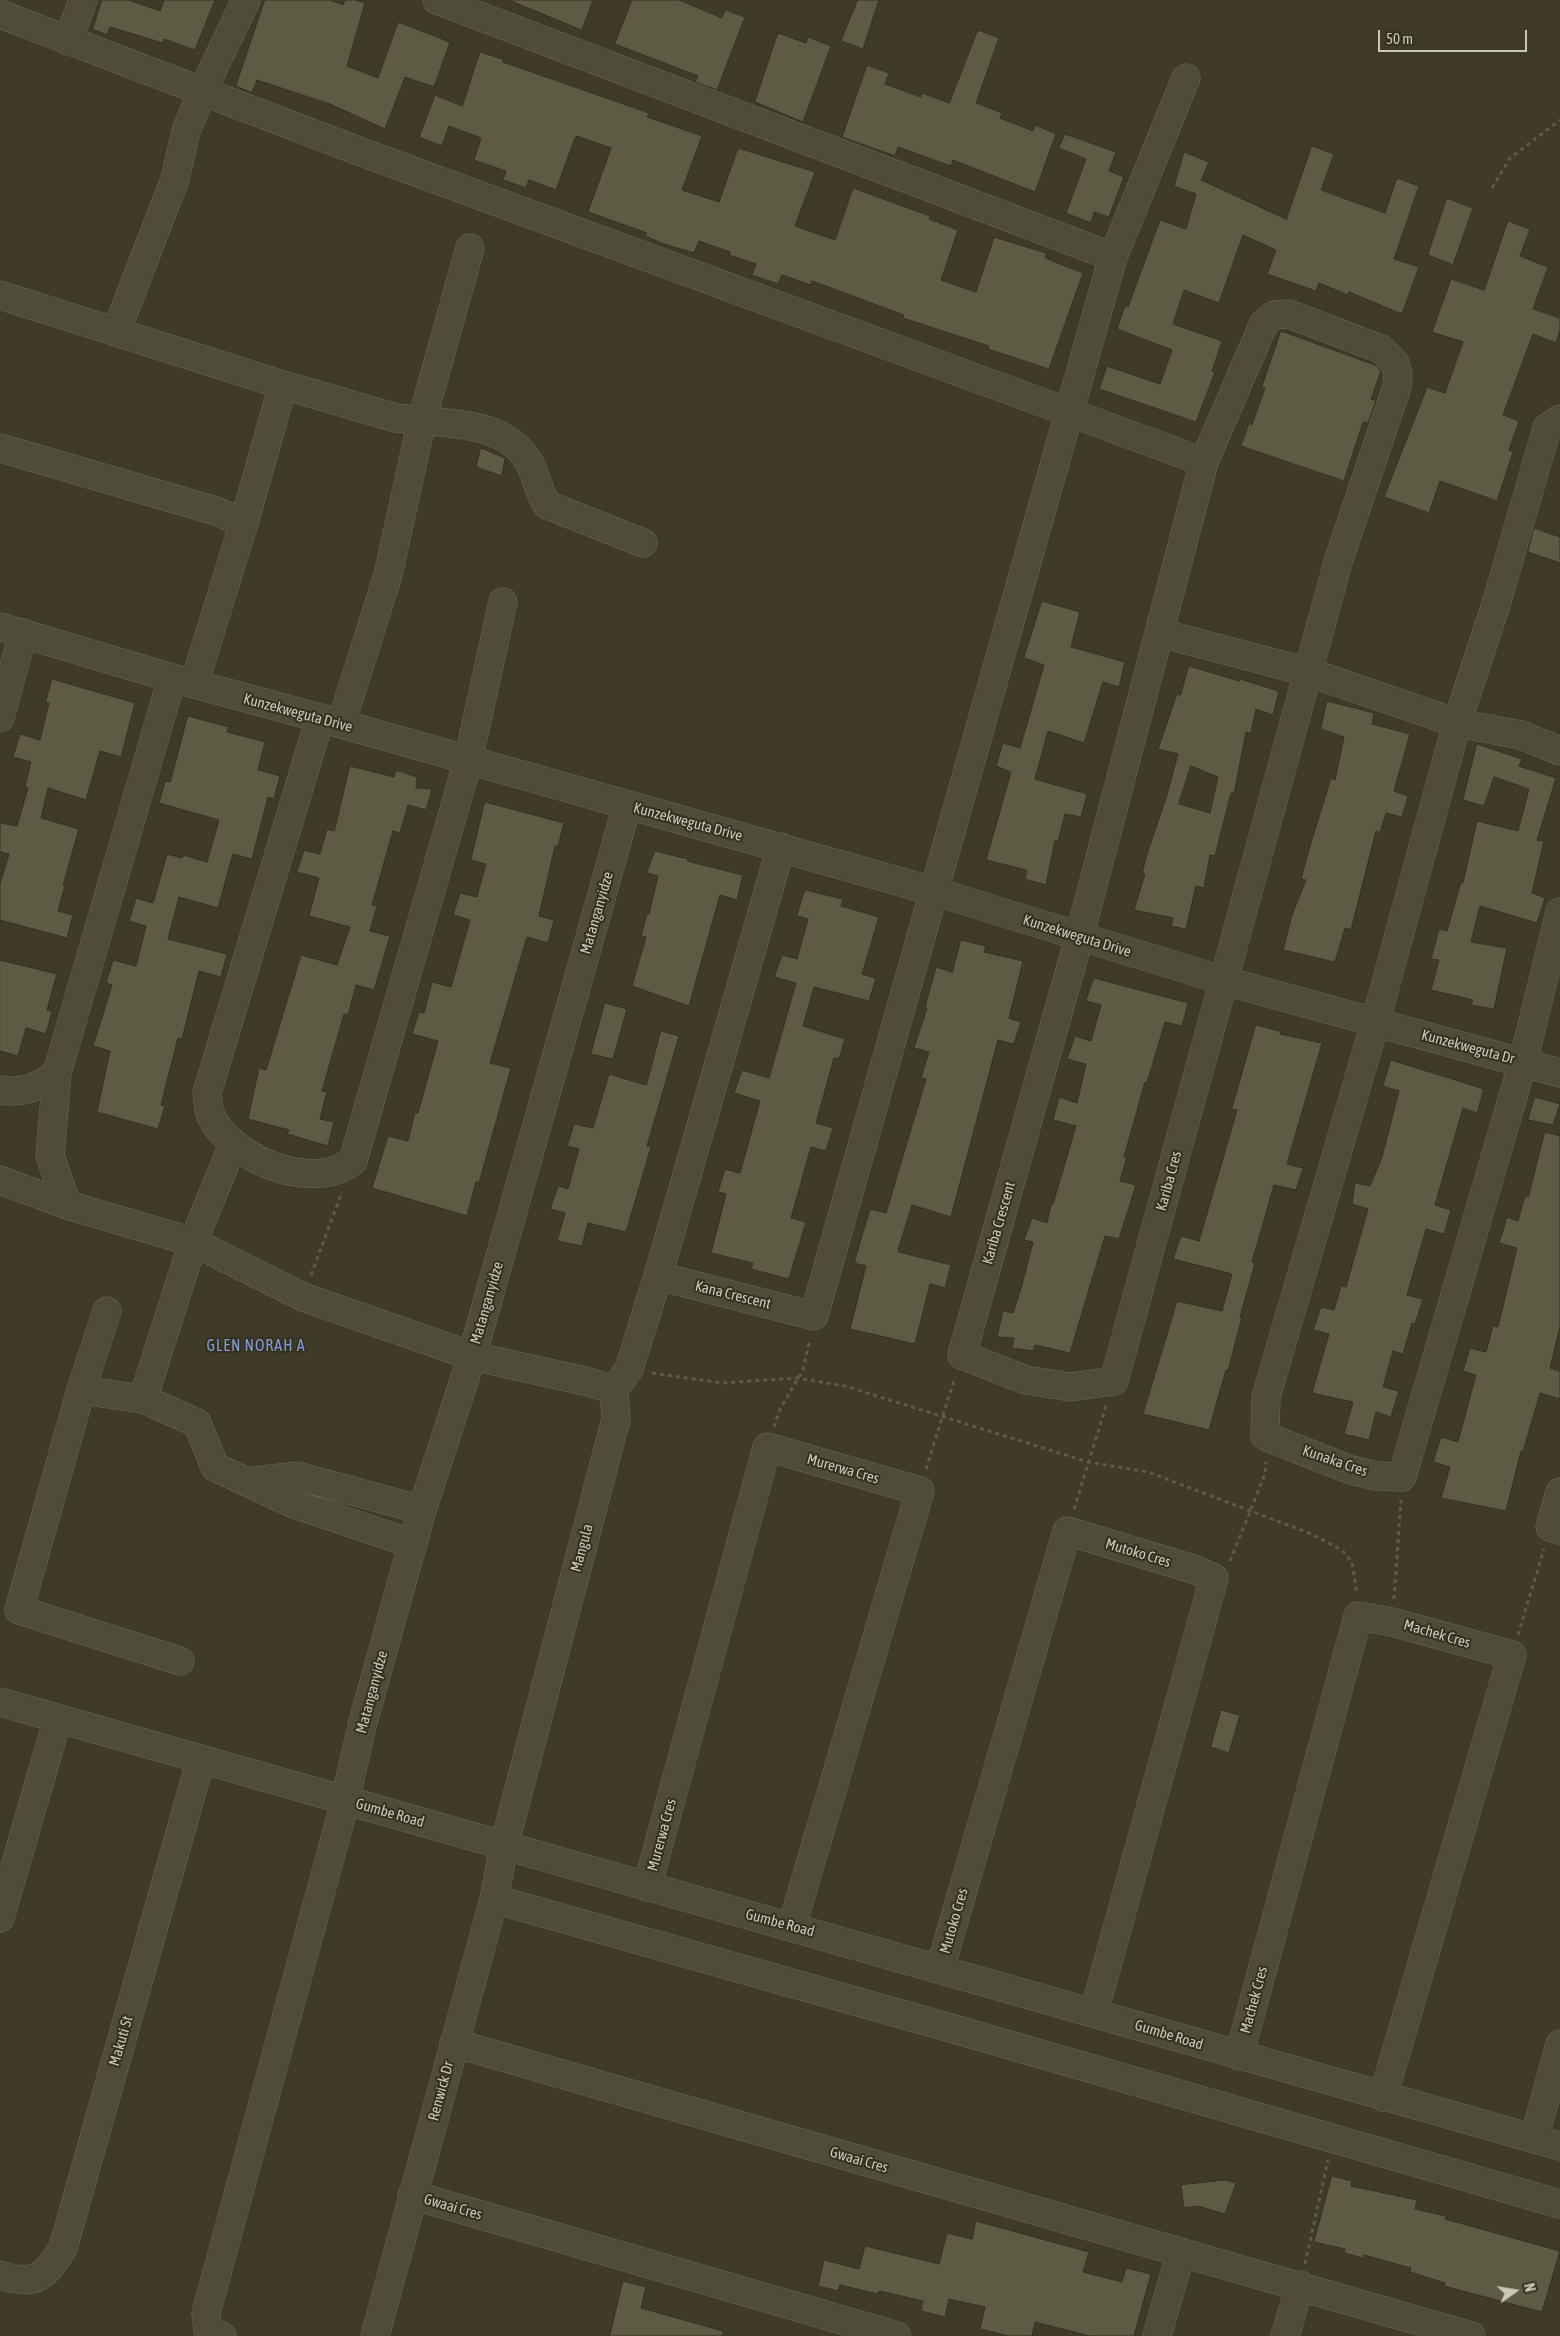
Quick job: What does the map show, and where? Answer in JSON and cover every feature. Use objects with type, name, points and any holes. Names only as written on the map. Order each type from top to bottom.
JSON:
[{"type":"street","points":[[68,41],[83,0]]},
{"type":"street","points":[[116,332],[175,179],[186,131],[203,90],[246,0]]},
{"type":"street","points":[[437,0],[1113,257]]},
{"type":"street","points":[[0,14],[356,150],[1204,462]]},
{"type":"street","points":[[814,1316],[1113,257],[1186,78]]},
{"type":"street","points":[[470,248],[422,420],[388,575],[331,721],[207,1093],[210,1115],[233,1145],[275,1168],[311,1174],[336,1170],[353,1161],[468,761],[502,602]]},
{"type":"street","points":[[0,296],[283,385],[396,418],[488,429],[514,443],[529,463],[547,505],[643,543]]},
{"type":"street","name":"Kariba Cres","points":[[1114,1381],[1339,559],[1397,387],[1398,375],[1395,364],[1381,348],[1289,314],[1274,315],[1264,323],[1204,462]]},
{"type":"street","points":[[66,1205],[50,1156],[58,1073],[183,681],[244,523],[283,385]]},
{"type":"street","points":[[1266,1436],[1266,1397],[1375,1023],[1457,723],[1497,602],[1547,428],[1560,419]]},
{"type":"street","points":[[0,448],[216,511],[244,523]]},
{"type":"street","name":"Kariba Crescent","points":[[962,1356],[1079,938],[1204,462]]},
{"type":"street","points":[[0,718],[12,630]]},
{"type":"street","name":"Kunzekweguta Drive","points":[[12,630],[183,681],[934,891],[1079,938],[1375,1023]]},
{"type":"street","points":[[1160,633],[1308,672],[1457,723],[1521,735],[1560,751]]},
{"type":"street","name":"Matanganyidze","points":[[222,2336],[208,2330],[206,2313],[345,1800],[363,1722],[422,1510],[472,1356],[627,806]]},
{"type":"street","points":[[0,1180],[66,1205],[193,1242],[303,1297],[472,1356],[589,1382],[622,1380],[658,1276],[781,847]]},
{"type":"street","points":[[1402,1477],[1523,1062],[1560,912]]},
{"type":"street","name":"Kunzekweguta Dr","points":[[1375,1023],[1560,1073]]},
{"type":"street","points":[[0,1090],[14,1092],[39,1087],[58,1073]]},
{"type":"street","points":[[143,1399],[193,1242],[233,1145]]},
{"type":"street","name":"Kana Crescent","points":[[658,1276],[814,1316]]},
{"type":"street","points":[[107,1311],[81,1390],[19,1610],[180,1661]]},
{"type":"street","points":[[962,1356],[1026,1380],[1070,1387],[1114,1381]]},
{"type":"street","name":"Mangula","points":[[504,1846],[616,1419],[622,1380]]},
{"type":"street","points":[[81,1390],[143,1399],[197,1423],[215,1467],[294,1504],[413,1544]]},
{"type":"street","name":"Kunaka Cres","points":[[1266,1436],[1350,1470],[1377,1476],[1402,1477]]},
{"type":"street","name":"Murerwa Cres","points":[[647,1887],[768,1448],[920,1491]]},
{"type":"street","points":[[246,1482],[297,1476],[422,1510]]},
{"type":"street","points":[[792,1926],[920,1491]]},
{"type":"street","points":[[1555,1529],[1560,1492]]},
{"type":"street","name":"Mutoko Cres","points":[[940,1969],[1068,1531],[1196,1570],[1214,1578]]},
{"type":"street","points":[[1094,2012],[1214,1578]]},
{"type":"street","name":"Machek Cres","points":[[1238,2056],[1358,1616],[1392,1622],[1512,1655]]},
{"type":"street","points":[[1382,2097],[1512,1655]]},
{"type":"street","name":"Gumbe Road","points":[[0,1702],[647,1887],[1094,2012],[1382,2097],[1560,2146]]},
{"type":"street","points":[[0,1918],[58,1718]]},
{"type":"street","name":"Makuti St","points":[[0,2276],[21,2282],[39,2277],[52,2264],[63,2248],[201,1759]]},
{"type":"street","name":"Renwick Dr","points":[[375,2336],[494,1900],[504,1846]]},
{"type":"street","points":[[494,1900],[1560,2204]]},
{"type":"street","name":"Gwaai Cres","points":[[454,2043],[1300,2285],[1471,2336]]},
{"type":"street","points":[[1534,2139],[1560,2044]]},
{"type":"street","name":"Gwaai Cres","points":[[412,2195],[897,2336]]},
{"type":"street","points":[[1158,2336],[1181,2252]]},
{"type":"street","points":[[1285,2336],[1300,2285]]},
{"type":"path","points":[[1492,188],[1510,158],[1560,120]]},
{"type":"path","points":[[303,1297],[353,1161]]},
{"type":"path","points":[[768,1448],[780,1409],[803,1370],[809,1351],[814,1316]]},
{"type":"path","points":[[920,1491],[942,1415],[962,1356]]},
{"type":"path","points":[[622,1380],[722,1383],[797,1378],[845,1386],[1088,1462],[1148,1472],[1309,1533],[1342,1550],[1352,1562],[1356,1576],[1358,1616]]},
{"type":"path","points":[[1068,1531],[1114,1381]]},
{"type":"path","points":[[1214,1578],[1230,1561],[1265,1474],[1266,1436]]},
{"type":"path","points":[[1392,1622],[1402,1477]]},
{"type":"path","points":[[1512,1655],[1555,1529]]},
{"type":"path","points":[[1300,2285],[1333,2138]]},
{"type":"building","points":[[102,0],[129,0],[160,11],[164,0],[215,0],[195,50],[164,39],[163,43],[110,27],[107,35],[93,29]]},
{"type":"building","points":[[265,0],[330,0],[343,5],[345,0],[355,0],[365,3],[347,66],[378,78],[398,22],[450,42],[434,87],[405,77],[385,129],[330,104],[257,80],[252,93],[236,86]]},
{"type":"building","points":[[509,0],[593,0],[582,30]]},
{"type":"building","points":[[632,0],[679,0],[722,18],[725,10],[745,17],[717,90],[695,82],[698,76],[615,44]]},
{"type":"building","points":[[858,0],[879,0],[863,49],[841,41]]},
{"type":"building","points":[[978,30],[999,38],[976,103],[1002,113],[1000,118],[1033,131],[1035,125],[1056,134],[1035,192],[953,160],[951,166],[898,147],[895,156],[842,137],[867,65],[889,73],[885,84],[921,97],[922,93],[949,103]]},
{"type":"building","points":[[778,33],[806,43],[808,37],[831,46],[803,122],[755,102]]},
{"type":"building","points":[[480,52],[503,59],[503,62],[649,113],[647,117],[702,136],[682,190],[719,202],[738,148],[815,172],[795,226],[835,240],[853,188],[930,216],[929,219],[958,230],[941,280],[976,292],[994,237],[1046,253],[1045,258],[1083,273],[1049,369],[988,349],[989,346],[903,318],[904,315],[812,281],[811,285],[782,275],[778,284],[752,275],[756,264],[729,255],[730,252],[699,241],[694,253],[664,244],[645,236],[647,233],[588,212],[611,148],[577,136],[556,190],[529,180],[526,188],[503,180],[506,171],[474,160],[481,138],[449,126],[442,146],[419,137],[435,95],[462,106]]},
{"type":"building","points":[[1065,134],[1116,152],[1109,171],[1124,177],[1109,217],[1094,212],[1091,223],[1066,213],[1086,159],[1059,148]]},
{"type":"building","points":[[1312,146],[1334,154],[1321,190],[1385,213],[1397,178],[1419,186],[1394,259],[1419,267],[1402,314],[1349,292],[1348,295],[1319,283],[1316,291],[1267,274],[1276,250],[1243,235],[1219,303],[1184,290],[1173,324],[1222,341],[1212,371],[1215,372],[1196,422],[1099,389],[1107,366],[1160,384],[1172,350],[1117,329],[1125,306],[1128,307],[1160,220],[1186,229],[1196,194],[1174,186],[1184,152],[1209,162],[1201,180],[1286,219]]},
{"type":"building","points":[[1447,198],[1473,208],[1453,265],[1428,255]]},
{"type":"building","points":[[1508,221],[1530,229],[1520,256],[1548,267],[1533,309],[1560,318],[1560,330],[1556,343],[1533,334],[1503,415],[1519,421],[1509,450],[1513,452],[1497,501],[1440,481],[1429,513],[1384,497],[1427,387],[1445,393],[1463,342],[1432,332],[1451,279],[1484,290]]},
{"type":"building","points":[[1281,331],[1375,365],[1381,371],[1371,399],[1376,401],[1368,423],[1363,422],[1344,481],[1241,446],[1249,423],[1252,425],[1265,388],[1262,387]]},
{"type":"building","points":[[481,448],[505,458],[502,476],[476,467]]},
{"type":"building","points":[[1534,528],[1560,537],[1560,563],[1528,552]]},
{"type":"building","points":[[1042,601],[1080,612],[1071,647],[1125,662],[1119,687],[1103,682],[1084,743],[1048,731],[1035,779],[1087,794],[1081,817],[1065,814],[1058,842],[1055,840],[1046,885],[1025,879],[1027,870],[986,860],[1011,772],[996,766],[1003,743],[1020,748],[1044,665],[1024,658]]},
{"type":"building","points":[[1189,666],[1279,691],[1273,715],[1256,709],[1251,733],[1246,732],[1234,794],[1231,793],[1215,856],[1210,855],[1204,888],[1196,886],[1186,929],[1171,926],[1173,918],[1134,910],[1145,874],[1142,873],[1148,851],[1166,798],[1178,754],[1158,749],[1177,694],[1180,695]],"holes":[[[1191,766],[1218,777],[1210,813],[1179,804]]]},
{"type":"building","points":[[52,679],[135,703],[121,757],[100,751],[86,800],[48,788],[41,818],[79,829],[63,885],[65,886],[58,911],[73,915],[67,938],[0,920],[0,884],[9,854],[0,852],[0,823],[17,826],[28,788],[25,787],[31,762],[13,757],[20,734],[40,740],[49,703],[46,702]]},
{"type":"building","points":[[1327,701],[1374,713],[1372,724],[1410,734],[1394,791],[1408,796],[1402,817],[1386,813],[1380,833],[1376,831],[1351,930],[1345,928],[1335,962],[1283,950],[1292,915],[1306,880],[1301,879],[1310,846],[1331,778],[1335,780],[1344,737],[1321,729]]},
{"type":"building","points":[[188,716],[229,727],[227,732],[265,742],[258,770],[280,776],[274,799],[268,797],[252,859],[233,854],[218,908],[179,897],[168,939],[227,954],[221,977],[199,971],[182,1039],[178,1038],[161,1105],[165,1106],[158,1129],[97,1112],[110,1051],[93,1046],[112,985],[106,983],[113,960],[136,966],[146,926],[129,921],[136,898],[153,903],[167,854],[182,858],[183,855],[207,862],[219,820],[159,803],[165,781],[170,782]]},
{"type":"building","points":[[1477,744],[1522,759],[1519,766],[1556,778],[1537,840],[1544,841],[1532,893],[1545,898],[1537,923],[1480,906],[1471,942],[1507,948],[1494,1009],[1471,1005],[1473,1000],[1431,990],[1439,960],[1431,959],[1439,929],[1447,931],[1461,882],[1463,883],[1477,821],[1518,831],[1529,789],[1494,777],[1484,806],[1463,800]]},
{"type":"building","points":[[350,766],[394,777],[396,770],[417,777],[416,788],[432,789],[426,810],[408,805],[400,833],[393,831],[372,905],[377,906],[370,931],[390,936],[374,990],[356,985],[348,1015],[344,1014],[322,1091],[327,1092],[320,1119],[334,1122],[328,1146],[287,1134],[289,1130],[248,1119],[259,1068],[266,1070],[301,955],[337,965],[350,927],[309,916],[319,878],[297,872],[304,850],[320,854],[327,829],[334,831]]},
{"type":"building","points":[[485,802],[564,823],[558,846],[555,846],[539,916],[554,920],[548,943],[527,937],[490,1063],[511,1068],[479,1183],[476,1182],[467,1216],[372,1188],[388,1136],[408,1141],[415,1112],[418,1113],[438,1041],[412,1034],[419,1012],[424,1013],[432,982],[451,987],[470,920],[453,915],[460,893],[477,897],[486,864],[471,860]]},
{"type":"building","points":[[655,851],[743,875],[737,900],[720,895],[689,1006],[632,986],[646,937],[641,936],[647,914],[649,914],[658,876],[647,873]]},
{"type":"building","points":[[805,890],[843,899],[841,906],[879,917],[862,974],[876,978],[869,1001],[814,987],[803,1026],[845,1039],[839,1059],[834,1058],[816,1123],[833,1128],[826,1151],[811,1147],[791,1218],[806,1222],[789,1279],[751,1269],[753,1263],[711,1253],[726,1194],[718,1192],[725,1169],[740,1173],[760,1101],[734,1093],[742,1070],[769,1078],[796,983],[774,977],[782,955],[797,959],[808,919],[797,916]]},
{"type":"building","points":[[961,940],[986,946],[984,952],[1023,961],[1009,1018],[1021,1022],[1014,1044],[998,1040],[951,1217],[912,1205],[899,1252],[951,1265],[945,1288],[930,1284],[915,1344],[850,1329],[866,1266],[854,1263],[870,1209],[886,1213],[926,1079],[921,1078],[929,1052],[914,1048],[927,1008],[925,1007],[936,967],[952,972]]},
{"type":"building","points":[[0,960],[57,974],[47,1010],[52,1011],[46,1034],[26,1028],[18,1056],[0,1051]]},
{"type":"building","points":[[1094,978],[1188,1003],[1182,1026],[1165,1022],[1147,1083],[1145,1082],[1124,1157],[1127,1157],[1120,1181],[1136,1185],[1119,1239],[1105,1236],[1070,1353],[1035,1345],[1033,1351],[1012,1348],[1014,1338],[997,1337],[1003,1311],[1013,1313],[1022,1285],[1033,1242],[1024,1240],[1032,1218],[1047,1223],[1051,1204],[1053,1204],[1076,1126],[1053,1120],[1059,1097],[1077,1103],[1086,1064],[1067,1059],[1075,1036],[1091,1041],[1101,1005],[1086,1001]]},
{"type":"building","points":[[605,1003],[627,1009],[613,1059],[591,1054]]},
{"type":"building","points":[[1256,1025],[1280,1031],[1280,1034],[1322,1043],[1287,1164],[1303,1168],[1296,1190],[1274,1185],[1252,1262],[1255,1263],[1228,1371],[1226,1370],[1209,1430],[1143,1414],[1177,1301],[1222,1311],[1232,1274],[1173,1259],[1181,1236],[1199,1241],[1237,1110],[1232,1109]]},
{"type":"building","points":[[661,1031],[679,1036],[647,1146],[651,1147],[626,1232],[588,1223],[582,1246],[557,1241],[565,1213],[550,1209],[558,1186],[568,1189],[579,1149],[567,1146],[574,1124],[593,1128],[609,1074],[646,1085]]},
{"type":"building","points":[[1391,1060],[1484,1089],[1477,1113],[1463,1108],[1435,1205],[1451,1210],[1444,1234],[1426,1229],[1407,1295],[1423,1299],[1415,1324],[1412,1323],[1403,1354],[1393,1351],[1383,1387],[1399,1391],[1391,1417],[1376,1412],[1369,1440],[1344,1434],[1353,1402],[1312,1393],[1329,1334],[1313,1330],[1321,1307],[1334,1310],[1341,1286],[1346,1287],[1368,1209],[1352,1204],[1355,1183],[1370,1186],[1382,1157],[1399,1091],[1383,1086]]},
{"type":"building","points":[[1535,1097],[1560,1104],[1553,1125],[1528,1120]]},
{"type":"building","points":[[1545,1132],[1560,1136],[1560,1327],[1550,1368],[1560,1371],[1560,1399],[1540,1393],[1523,1452],[1521,1451],[1506,1511],[1441,1498],[1450,1467],[1433,1462],[1441,1437],[1458,1442],[1476,1375],[1463,1371],[1470,1348],[1486,1352],[1493,1326],[1498,1327],[1517,1248],[1499,1243],[1507,1217],[1518,1221],[1525,1196],[1528,1197]]},
{"type":"building","points":[[1221,1710],[1240,1715],[1229,1753],[1211,1747]]},
{"type":"building","points":[[1332,2176],[1352,2181],[1351,2186],[1417,2200],[1415,2209],[1446,2216],[1445,2219],[1560,2251],[1542,2312],[1444,2286],[1445,2283],[1410,2272],[1411,2268],[1364,2255],[1363,2258],[1344,2253],[1345,2249],[1314,2242]]},
{"type":"building","points":[[1225,2180],[1236,2183],[1225,2214],[1198,2206],[1184,2208],[1181,2185]]},
{"type":"building","points":[[976,2221],[1089,2252],[1083,2272],[1122,2282],[1126,2268],[1151,2274],[1134,2336],[1090,2336],[1035,2322],[1032,2336],[1008,2336],[980,2329],[985,2307],[949,2299],[945,2317],[921,2311],[923,2301],[879,2291],[878,2294],[840,2285],[838,2291],[818,2286],[824,2260],[859,2269],[865,2246],[939,2264],[947,2233],[972,2239]]},
{"type":"building","points":[[623,2281],[646,2287],[641,2308],[723,2331],[722,2336],[610,2336]]},
{"type":"district","name":"GLEN NORAH A","points":[[256,1346]]}]
